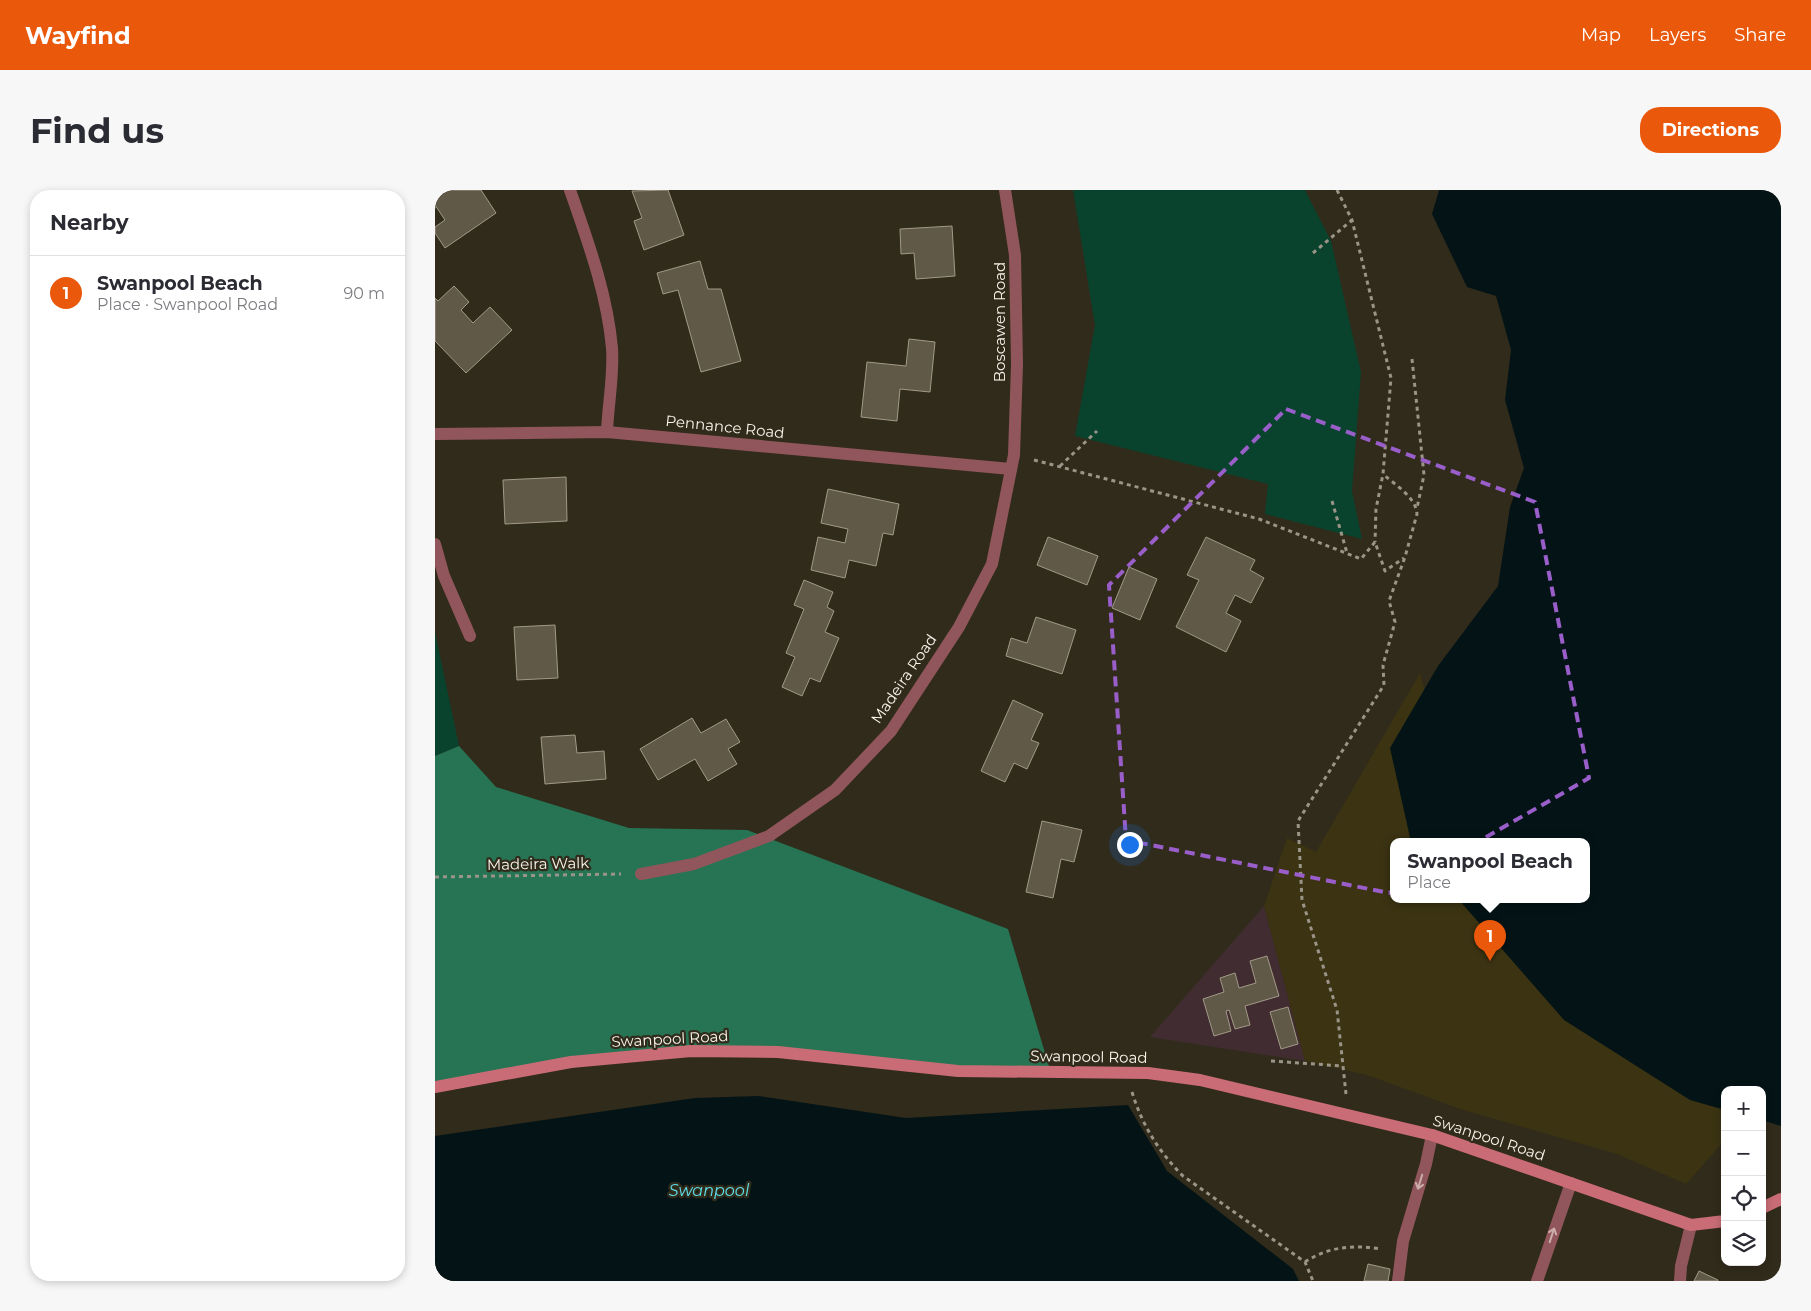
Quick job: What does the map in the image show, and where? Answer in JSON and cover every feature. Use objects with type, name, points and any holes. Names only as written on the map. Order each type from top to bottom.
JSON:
[{"type":"street","points":[[570,190],[596,264],[607,307],[612,350],[607,432]]},
{"type":"street","name":"Boscawen Road","points":[[1005,190],[1015,255],[1017,364],[1014,455]]},
{"type":"street","name":"Pennance Road","points":[[435,434],[607,432],[1011,469]]},
{"type":"street","name":"Madeira Road","points":[[641,874],[694,864],[769,836],[835,790],[891,731],[959,626],[991,564],[1014,455]]},
{"type":"street","points":[[435,544],[444,576],[470,636]]},
{"type":"street","name":"Swanpool Road","points":[[435,1087],[571,1062],[691,1051],[778,1052],[958,1071],[1148,1073],[1200,1080],[1432,1135],[1691,1226],[1721,1221]]},
{"type":"street","points":[[1398,1281],[1403,1241],[1426,1164],[1432,1135]]},
{"type":"street","points":[[1537,1281],[1571,1183]]},
{"type":"street","points":[[1766,1206],[1781,1199]]},
{"type":"street","points":[[1680,1281],[1681,1266],[1691,1226]]},
{"type":"path","points":[[1337,190],[1352,220],[1391,378],[1383,474],[1375,509],[1375,542],[1385,572],[1405,557]]},
{"type":"path","points":[[1313,254],[1352,220]]},
{"type":"path","points":[[1348,1115],[1337,1010],[1302,900],[1298,821],[1384,685],[1383,665],[1395,622],[1389,600],[1405,557],[1417,514],[1424,475],[1412,359]]},
{"type":"path","points":[[1059,467],[1097,431]]},
{"type":"path","points":[[1014,455],[1259,519],[1361,559],[1375,542]]},
{"type":"path","points":[[1383,474],[1408,496],[1417,508]]},
{"type":"path","points":[[1332,501],[1347,553]]},
{"type":"path","name":"Madeira Walk","points":[[435,877],[641,874]]},
{"type":"path","points":[[1271,1061],[1343,1066]]},
{"type":"path","points":[[1129,1073],[1133,1094],[1147,1131],[1168,1162],[1183,1176],[1305,1262],[1313,1281]]},
{"type":"path","points":[[1305,1262],[1315,1255],[1336,1248],[1359,1246],[1386,1249]]},
{"type":"highlighted area","points":[[1286,409],[1535,502],[1589,778],[1389,893],[1126,840],[1109,585]]},
{"type":"shaded area","points":[[1264,906],[1305,1061],[1150,1037]]},
{"type":"green space","points":[[1073,190],[1305,190],[1331,241],[1361,372],[1352,491],[1362,539],[1265,514],[1268,484],[1075,436],[1095,325]]},
{"type":"green space","points":[[435,632],[459,746],[435,756]]},
{"type":"green space","points":[[459,746],[496,787],[629,828],[747,830],[1008,929],[1051,1073],[691,1051],[435,1087],[435,756]]},
{"type":"sand","points":[[1420,673],[1429,707],[1557,838],[1390,838],[1390,903],[1589,903],[1758,1086],[1721,1086],[1721,1145],[1686,1184],[1617,1154],[1460,1109],[1367,1075],[1305,1061],[1264,906],[1287,838],[1316,852]]},
{"type":"water","points":[[1439,190],[1781,190],[1781,1126],[1766,1121],[1766,1086],[1721,1086],[1721,1109],[1690,1100],[1564,1020],[1462,903],[1590,903],[1590,838],[1410,838],[1390,748],[1438,666],[1498,586],[1510,507],[1524,468],[1505,400],[1511,350],[1496,296],[1467,287],[1432,214]]},
{"type":"water","name":"Swanpool","points":[[759,1096],[906,1118],[1128,1105],[1167,1171],[1293,1269],[1299,1281],[435,1281],[435,1136],[695,1098]]},
{"type":"building","points":[[435,190],[481,190],[496,213],[445,248],[435,233],[435,227],[445,220],[435,205]]},
{"type":"building","points":[[668,190],[684,235],[644,250],[634,221],[642,218],[632,191]]},
{"type":"building","points":[[952,226],[955,276],[916,279],[914,253],[901,254],[900,229]]},
{"type":"building","points":[[700,261],[708,289],[721,289],[741,361],[701,372],[678,290],[663,294],[657,273]]},
{"type":"building","points":[[454,286],[469,302],[461,310],[473,323],[490,307],[512,330],[466,373],[435,341],[435,298],[438,301]]},
{"type":"building","points":[[909,339],[935,342],[930,392],[900,389],[897,421],[861,417],[867,362],[906,366]]},
{"type":"building","points":[[566,477],[567,521],[505,524],[503,480]]},
{"type":"building","points":[[828,489],[899,504],[893,535],[883,533],[876,566],[849,560],[845,578],[811,570],[818,537],[845,543],[848,529],[821,523]]},
{"type":"building","points":[[1048,537],[1098,556],[1087,585],[1037,565]]},
{"type":"building","points":[[1206,537],[1255,560],[1250,570],[1264,578],[1251,603],[1235,595],[1226,613],[1241,621],[1226,652],[1176,627],[1199,580],[1187,575]]},
{"type":"building","points":[[1129,567],[1157,579],[1140,620],[1112,608]]},
{"type":"building","points":[[804,580],[833,592],[827,607],[834,611],[825,632],[839,638],[820,682],[810,678],[802,696],[782,687],[795,657],[786,653],[804,609],[794,605]]},
{"type":"building","points":[[1036,617],[1076,630],[1062,674],[1006,656],[1011,638],[1027,643]]},
{"type":"building","points":[[555,625],[558,678],[517,680],[514,627]]},
{"type":"building","points":[[1013,700],[1043,714],[1031,740],[1039,743],[1027,769],[1014,763],[1005,782],[981,771]]},
{"type":"building","points":[[692,718],[701,733],[726,719],[740,742],[728,749],[737,764],[708,781],[695,759],[658,780],[640,749]]},
{"type":"building","points":[[575,735],[577,753],[604,751],[606,779],[545,784],[541,737]]},
{"type":"building","points":[[1042,821],[1082,830],[1074,862],[1061,859],[1053,898],[1026,892]]},
{"type":"building","points":[[1267,956],[1279,996],[1245,1006],[1250,1025],[1235,1029],[1229,1010],[1226,1011],[1231,1031],[1214,1036],[1203,999],[1224,992],[1220,978],[1235,973],[1239,988],[1256,983],[1250,961]]},
{"type":"building","points":[[1288,1007],[1298,1044],[1281,1049],[1270,1012]]},
{"type":"building","points":[[1368,1264],[1390,1269],[1388,1281],[1364,1281]]},
{"type":"building","points":[[1699,1271],[1718,1280],[1718,1281],[1694,1281]]},
{"type":"place","name":"Swanpool Beach","points":[[1490,961]]}]
